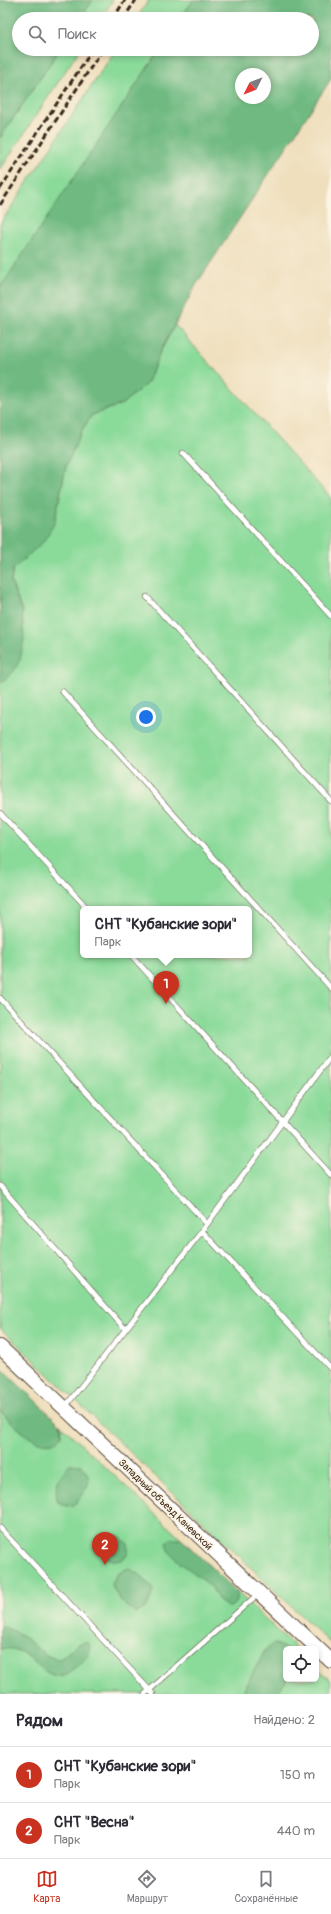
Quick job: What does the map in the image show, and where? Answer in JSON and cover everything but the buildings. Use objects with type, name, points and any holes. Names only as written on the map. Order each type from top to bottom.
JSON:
[{"type":"main road","name":"Западный объезд Каневской","points":[[0,1347],[331,1661]]},
{"type":"lane","points":[[183,453],[331,616]]},
{"type":"lane","points":[[146,596],[331,801]]},
{"type":"lane","points":[[62,691],[331,988]]},
{"type":"lane","points":[[0,812],[85,906]]},
{"type":"lane","points":[[133,958],[331,1175]]},
{"type":"lane","points":[[0,998],[207,1224]]},
{"type":"lane","points":[[64,1407],[202,1231],[331,1056]]},
{"type":"lane","points":[[0,1186],[125,1329]]},
{"type":"lane","points":[[202,1231],[331,1369]]},
{"type":"lane","points":[[0,1528],[151,1692]]},
{"type":"lane","points":[[145,1694],[151,1692],[260,1593]]},
{"type":"green space","points":[[0,0],[93,0],[85,12],[12,12],[12,56],[55,56],[0,138]]},
{"type":"green space","points":[[93,0],[113,0],[105,12],[85,12]]},
{"type":"green space","points":[[149,0],[200,0],[192,12],[141,12]]},
{"type":"green space","points":[[193,0],[331,0],[331,79],[196,285],[159,354],[148,382],[122,404],[92,415],[82,430],[66,466],[54,524],[43,542],[13,569],[11,582],[22,611],[24,639],[20,660],[13,672],[3,681],[0,681],[0,288],[155,56],[319,56],[319,12],[185,12]]},
{"type":"green space","points":[[55,56],[75,56],[0,170],[0,138]]},
{"type":"green space","points":[[111,56],[162,56],[0,301],[0,224]]},
{"type":"green space","points":[[175,325],[331,498],[331,1644],[0,1328],[0,681],[3,681],[22,611],[11,582],[13,569],[54,524],[66,466],[82,430],[92,415],[122,404],[148,382],[159,354]]},
{"type":"green space","points":[[0,1367],[61,1425],[62,1436],[57,1441],[48,1444],[33,1439],[25,1434],[0,1411]]},
{"type":"green space","points":[[0,1411],[24,1433],[62,1436],[61,1425],[294,1646],[283,1646],[283,1682],[319,1682],[319,1670],[331,1681],[331,1694],[0,1694]]},
{"type":"green space","points":[[71,1464],[81,1465],[88,1476],[89,1481],[85,1490],[74,1505],[66,1506],[58,1502],[56,1491],[60,1476]]},
{"type":"green space","points":[[112,1535],[121,1537],[128,1544],[128,1553],[122,1560],[111,1560],[103,1554],[99,1548],[102,1540]]},
{"type":"green space","points":[[171,1539],[181,1539],[237,1592],[237,1602],[229,1608],[219,1601],[212,1588],[200,1577],[179,1562],[168,1550],[166,1543]]},
{"type":"green space","points":[[128,1568],[142,1576],[153,1590],[146,1607],[136,1613],[121,1601],[112,1585],[116,1575]]},
{"type":"green space","points":[[0,1626],[20,1634],[50,1657],[60,1659],[78,1644],[86,1642],[91,1646],[88,1655],[80,1664],[63,1675],[58,1676],[50,1674],[19,1651],[0,1649]]},
{"type":"green space","points":[[274,1643],[283,1648],[283,1682],[286,1682],[276,1694],[242,1694],[265,1650]]},
{"type":"railway","points":[[117,12],[125,0]]},
{"type":"railway","points":[[128,12],[136,0]]},
{"type":"railway","points":[[0,189],[88,56]]},
{"type":"railway","points":[[0,205],[98,56]]},
{"type":"place","name":"СНТ \"Кубанские зори\"","points":[[166,1004]]},
{"type":"place","name":"СНТ \"Весна\"","points":[[105,1565]]}]
